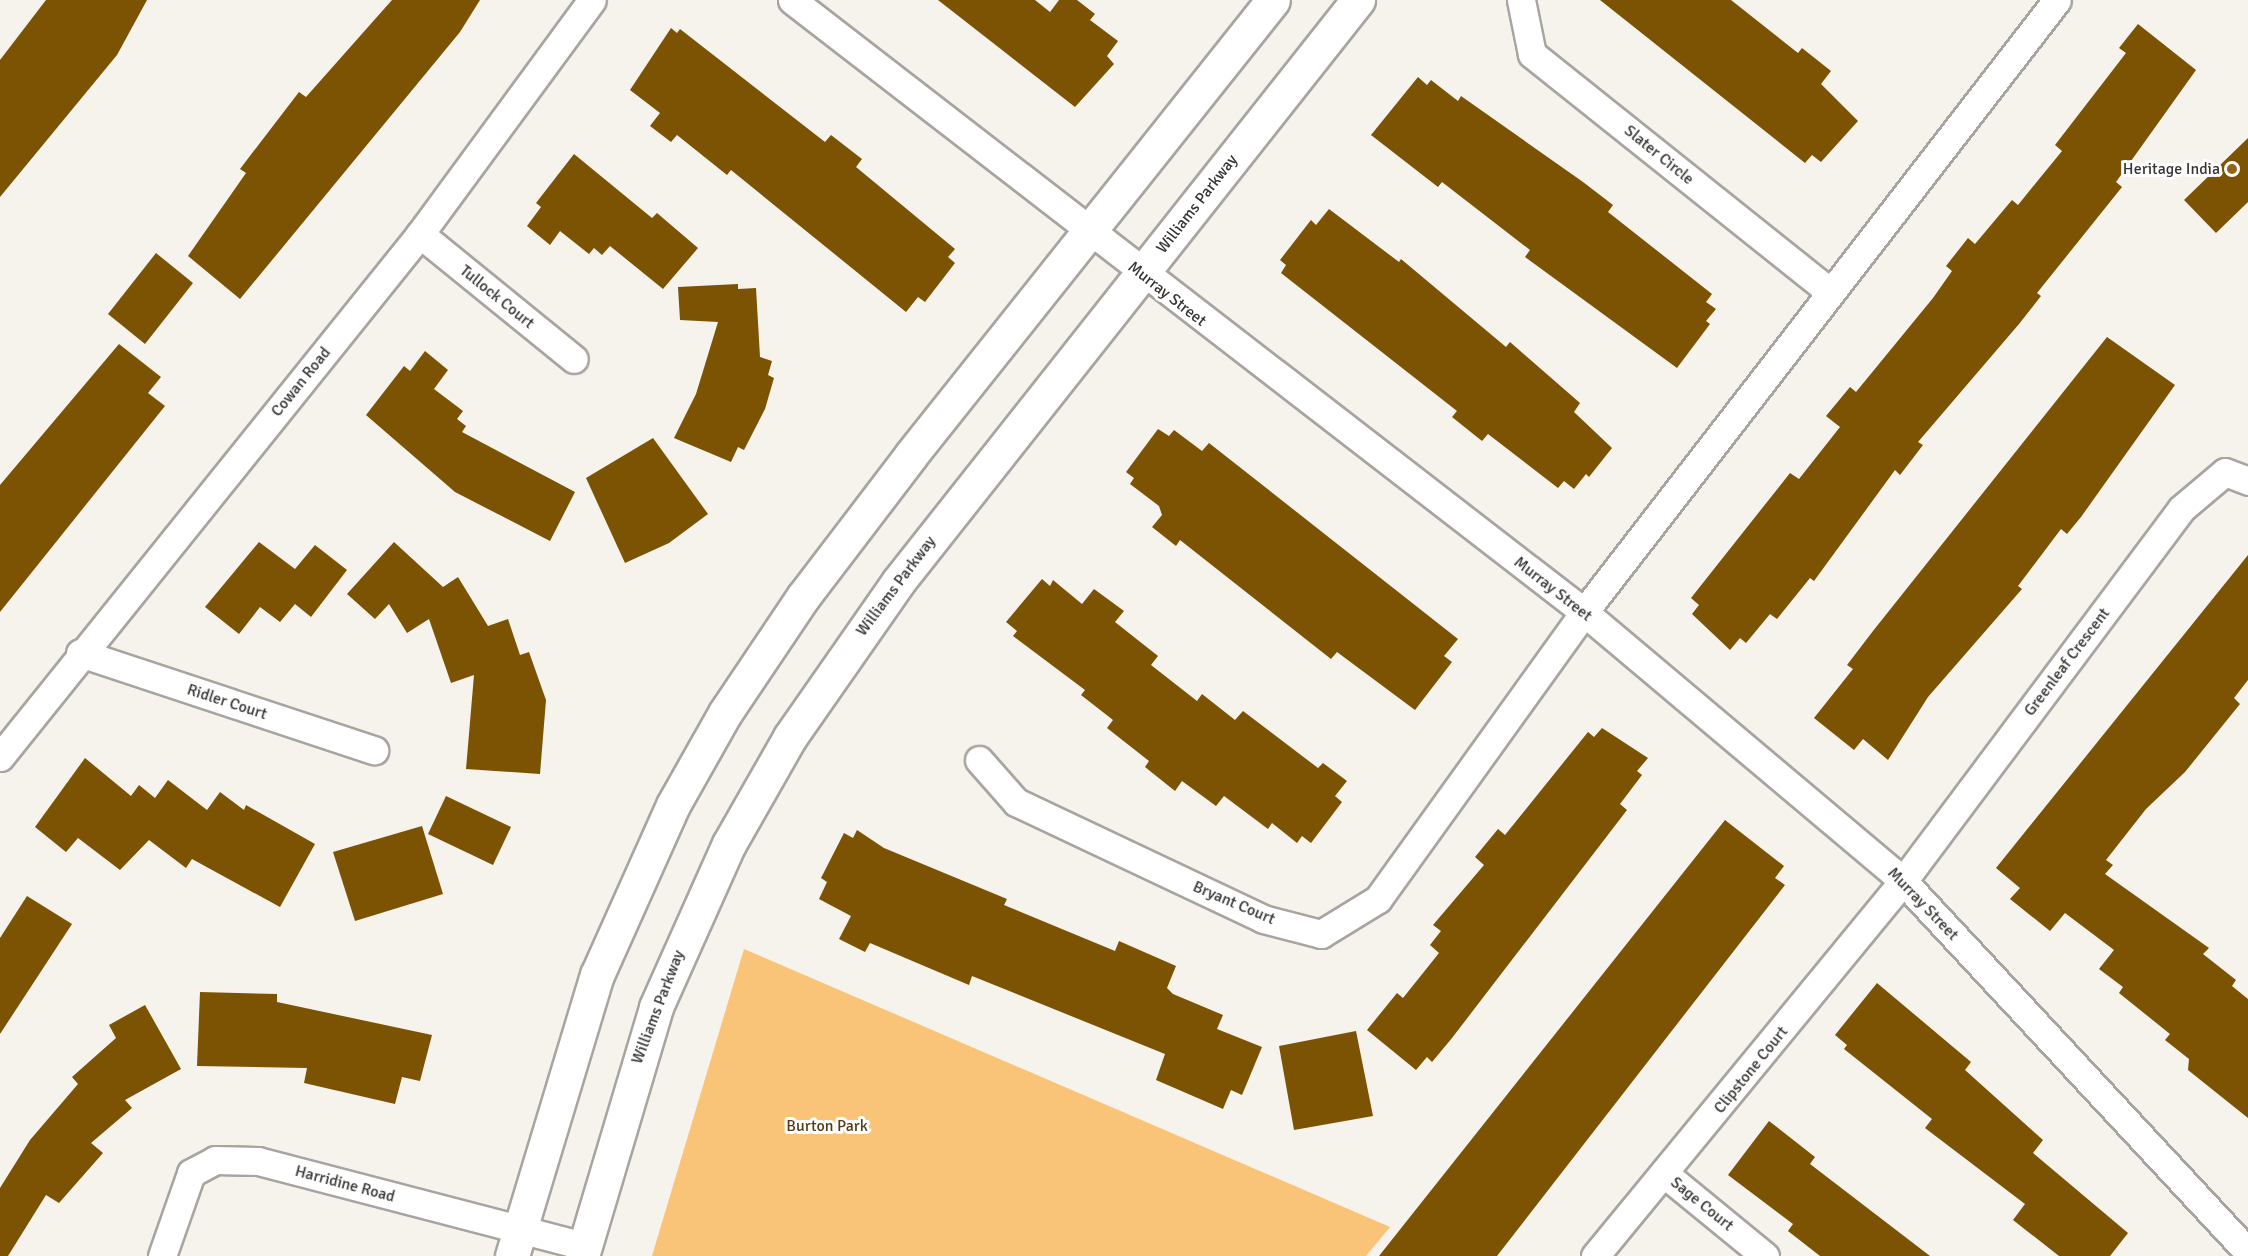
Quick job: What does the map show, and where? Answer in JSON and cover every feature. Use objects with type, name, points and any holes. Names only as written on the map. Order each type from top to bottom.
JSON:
[{"type":"main road","points":[[515,1243],[597,975],[633,890],[702,753],[803,597],[1088,232],[1273,0]]},
{"type":"main road","name":"Williams Parkway","points":[[584,1251],[656,1007],[703,896],[770,770],[898,582],[1358,0]]},
{"type":"street","name":"Cowan Road","points":[[0,757],[81,653],[420,234],[592,0]]},
{"type":"street","name":"Murray Street","points":[[792,0],[1142,274],[1584,612],[1903,881],[2248,1252]]},
{"type":"street","name":"Slater Circle","points":[[1521,0],[1532,54],[1829,291]]},
{"type":"street","points":[[1584,612],[1829,291],[2057,0]]},
{"type":"street","name":"Tullock Court","points":[[420,234],[574,359]]},
{"type":"street","name":"Greenleaf Crescent","points":[[1903,881],[2181,509],[2225,472],[2248,481]]},
{"type":"street","name":"Bryant Court","points":[[979,760],[1016,802],[1263,919],[1321,934],[1378,899],[1584,612]]},
{"type":"street","name":"Ridler Court","points":[[81,653],[374,750]]},
{"type":"street","name":"Clipstone Court","points":[[1595,1256],[1666,1175],[1903,881]]},
{"type":"street","name":"Harridine Road","points":[[162,1256],[191,1173],[215,1160],[258,1161],[515,1243],[584,1251]]},
{"type":"street","name":"Sage Court","points":[[1666,1175],[1765,1256]]},
{"type":"green space","name":"Burton Park","points":[[744,949],[1390,1227],[1366,1256],[652,1256]]},
{"type":"building","points":[[46,0],[147,0],[117,55],[0,197],[0,60]]},
{"type":"building","points":[[392,0],[480,0],[460,32],[240,299],[188,256],[246,173],[240,169],[299,92],[306,97]]},
{"type":"building","points":[[938,0],[1035,0],[1050,12],[1059,0],[1077,0],[1095,14],[1090,20],[1118,41],[1107,56],[1114,64],[1075,107]]},
{"type":"building","points":[[1600,0],[1731,0],[1798,53],[1802,48],[1831,71],[1821,84],[1858,121],[1821,162],[1812,155],[1805,163]]},
{"type":"building","points":[[2138,24],[2196,70],[2116,182],[2122,187],[2037,293],[2041,296],[2019,324],[1918,442],[1923,445],[1900,475],[1895,470],[1814,581],[1810,578],[1777,619],[1770,614],[1746,643],[1740,638],[1730,650],[1692,614],[1699,605],[1691,598],[1790,473],[1799,479],[1840,427],[1826,416],[1850,387],[1856,392],[1933,298],[1952,271],[1946,266],[1968,238],[1975,244],[2012,200],[2018,205],[2062,151],[2055,145],[2126,53],[2119,48]]},
{"type":"building","points":[[671,28],[677,33],[680,29],[825,142],[831,135],[862,159],[856,167],[955,249],[948,257],[955,263],[925,302],[918,297],[906,312],[731,170],[727,175],[677,135],[671,142],[650,126],[660,113],[630,90]]},
{"type":"building","points":[[1418,77],[1427,85],[1431,80],[1458,101],[1461,96],[1583,182],[1613,205],[1608,212],[1712,294],[1706,302],[1716,309],[1706,321],[1710,324],[1677,368],[1525,257],[1530,250],[1442,182],[1438,187],[1371,135]]},
{"type":"building","name":"Heritage India","points":[[2248,138],[2248,202],[2216,233],[2184,200]]},
{"type":"building","points":[[574,154],[652,218],[657,213],[698,248],[663,289],[610,246],[602,255],[594,248],[589,254],[560,231],[550,245],[527,226],[541,207],[536,203]]},
{"type":"building","points":[[1329,209],[1399,262],[1401,259],[1506,347],[1510,342],[1580,403],[1574,412],[1612,448],[1589,477],[1586,474],[1574,489],[1564,481],[1558,488],[1488,434],[1482,441],[1452,417],[1457,411],[1281,273],[1286,265],[1280,260],[1311,220],[1316,225]]},
{"type":"building","points":[[156,253],[193,283],[145,344],[108,314]]},
{"type":"building","points":[[738,284],[738,289],[756,288],[760,357],[772,361],[768,375],[774,378],[765,409],[744,450],[738,447],[731,462],[674,438],[696,394],[718,322],[680,320],[678,287]]},
{"type":"building","points":[[2107,337],[2175,385],[2081,517],[2067,534],[2061,529],[2018,586],[2022,589],[1928,697],[1888,760],[1863,739],[1854,750],[1814,718],[1853,669],[1847,665],[1873,631]]},
{"type":"building","points":[[119,344],[161,377],[148,393],[165,406],[0,612],[0,485]]},
{"type":"building","points":[[425,351],[448,370],[434,389],[463,411],[457,419],[466,426],[462,432],[575,492],[550,541],[455,492],[366,415],[404,366],[410,371]]},
{"type":"building","points":[[1158,429],[1169,436],[1174,430],[1202,451],[1209,443],[1458,639],[1444,656],[1452,662],[1415,710],[1337,652],[1331,659],[1180,540],[1176,546],[1152,527],[1162,515],[1159,506],[1130,484],[1134,478],[1126,472]]},
{"type":"building","points":[[653,438],[708,514],[669,543],[625,563],[586,478]]},
{"type":"building","points":[[259,542],[295,569],[315,545],[347,570],[311,617],[295,604],[280,622],[260,607],[239,634],[205,607]]},
{"type":"building","points":[[394,542],[443,587],[458,577],[488,626],[508,619],[520,655],[529,652],[546,700],[540,774],[466,769],[474,675],[451,683],[429,619],[407,633],[389,604],[375,619],[347,594]]},
{"type":"building","points":[[2248,555],[2248,680],[2234,698],[2240,704],[2185,772],[2146,809],[2106,860],[2113,865],[2105,874],[2209,948],[2203,954],[2236,980],[2232,986],[2248,999],[2248,1118],[2188,1070],[2189,1059],[2165,1040],[2170,1034],[2119,993],[2123,987],[2099,969],[2114,950],[2065,913],[2050,931],[2010,899],[2020,888],[1996,868]]},
{"type":"building","points":[[1042,579],[1050,586],[1053,580],[1082,604],[1094,589],[1124,611],[1115,622],[1158,656],[1151,665],[1197,701],[1202,694],[1235,720],[1243,711],[1318,768],[1323,763],[1347,781],[1335,796],[1342,802],[1311,843],[1302,836],[1297,843],[1272,823],[1268,829],[1224,796],[1216,806],[1182,781],[1175,791],[1145,767],[1149,761],[1107,728],[1113,720],[1081,695],[1085,690],[1013,636],[1017,631],[1006,622]]},
{"type":"building","points":[[1602,728],[1648,758],[1637,771],[1642,775],[1620,804],[1627,810],[1452,1038],[1432,1062],[1427,1057],[1416,1070],[1367,1030],[1397,993],[1403,998],[1439,953],[1430,945],[1441,931],[1433,925],[1484,865],[1475,857],[1498,829],[1505,835],[1588,732],[1594,737]]},
{"type":"building","points":[[85,758],[131,796],[139,785],[155,798],[168,780],[207,810],[220,792],[244,810],[246,805],[315,844],[280,907],[192,859],[186,868],[149,840],[120,870],[78,838],[66,852],[35,827]]},
{"type":"building","points":[[446,796],[511,827],[493,865],[428,834]]},
{"type":"building","points":[[1725,820],[1784,866],[1775,878],[1785,885],[1497,1256],[1379,1256]]},
{"type":"building","points":[[422,826],[443,894],[355,921],[333,852]]},
{"type":"building","points":[[857,830],[884,848],[1007,899],[1004,905],[1115,951],[1119,941],[1176,966],[1167,988],[1173,994],[1223,1015],[1217,1029],[1262,1047],[1242,1095],[1231,1090],[1223,1109],[1156,1080],[1165,1054],[972,976],[969,985],[870,943],[865,952],[839,939],[851,916],[819,899],[827,882],[821,878],[844,833],[853,838]]},
{"type":"building","points":[[27,896],[72,924],[0,1034],[0,938]]},
{"type":"building","points":[[1877,983],[1971,1062],[1965,1070],[2043,1140],[2033,1153],[2128,1233],[2110,1256],[2059,1256],[2013,1220],[2025,1204],[1925,1128],[1932,1119],[1844,1049],[1847,1045],[1835,1035]]},
{"type":"building","points":[[200,992],[277,994],[277,1002],[432,1035],[420,1081],[402,1077],[395,1104],[304,1083],[307,1068],[197,1066]]},
{"type":"building","points":[[145,1005],[181,1069],[125,1100],[132,1108],[91,1143],[103,1153],[59,1203],[46,1195],[8,1256],[0,1256],[0,1188],[30,1140],[78,1084],[72,1077],[116,1038],[109,1025]]},
{"type":"building","points":[[1356,1031],[1373,1116],[1294,1130],[1279,1046]]},
{"type":"building","points":[[1769,1121],[1815,1157],[1810,1164],[1930,1256],[1820,1256],[1788,1231],[1793,1224],[1728,1175]]},
{"type":"place","name":"Heritage India","points":[[2232,169]]}]
